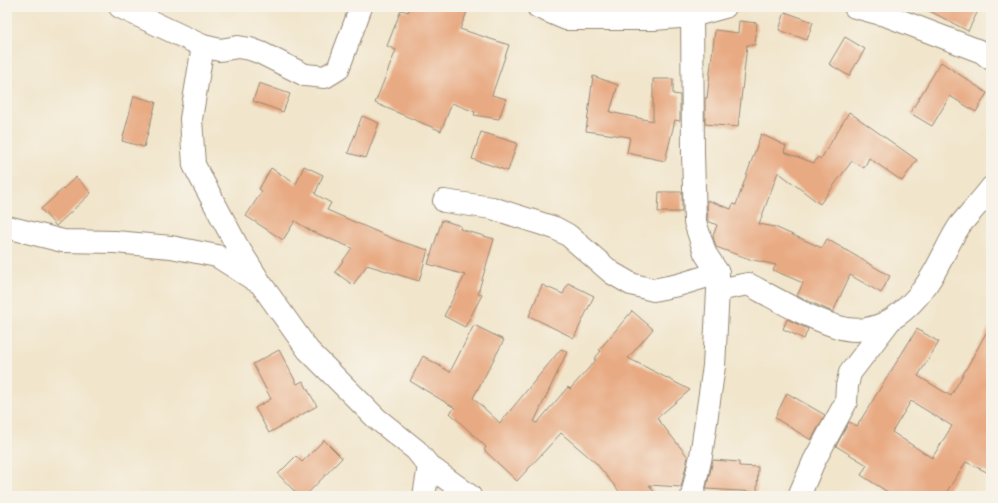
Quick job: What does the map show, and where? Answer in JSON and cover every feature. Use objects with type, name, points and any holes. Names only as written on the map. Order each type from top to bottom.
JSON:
[{"type":"street","points":[[120,7],[203,46],[220,50],[238,47],[250,50],[261,53],[305,76],[325,77],[338,69],[361,7]]},
{"type":"street","points":[[538,7],[566,19],[654,19],[725,7]]},
{"type":"street","points":[[856,7],[888,16],[982,52],[991,59]]},
{"type":"street","points":[[692,12],[695,222],[705,253],[718,282],[714,366],[701,456],[692,496]]},
{"type":"street","points":[[203,46],[191,119],[194,165],[232,237],[261,284],[308,350],[376,418],[416,450],[429,466],[470,496]]},
{"type":"street","points":[[799,496],[814,461],[846,402],[850,373],[889,322],[907,308],[931,277],[960,225],[991,188]]},
{"type":"street","points":[[444,201],[492,208],[555,228],[568,235],[612,273],[631,284],[652,290],[678,285],[718,282],[748,284],[788,306],[836,327],[854,330],[869,330],[889,322]]},
{"type":"street","points":[[7,227],[63,241],[115,242],[171,247],[218,256],[261,284]]},
{"type":"street","points":[[424,496],[429,466]]},
{"type":"building","points":[[410,7],[469,7],[460,29],[509,45],[492,95],[506,99],[499,119],[474,115],[475,112],[452,103],[441,131],[375,103],[396,50],[387,46],[401,10],[408,12]]},
{"type":"building","points":[[922,7],[980,7],[968,31]]},
{"type":"building","points":[[785,12],[813,22],[807,40],[779,30]]},
{"type":"building","points":[[739,21],[757,23],[755,45],[747,45],[738,127],[705,124],[705,98],[707,98],[715,30],[738,33]]},
{"type":"building","points":[[845,37],[865,49],[849,76],[829,64]]},
{"type":"building","points":[[941,62],[987,93],[976,112],[950,96],[932,126],[910,113]]},
{"type":"building","points":[[593,76],[618,85],[610,112],[653,121],[653,79],[673,79],[673,94],[680,95],[680,121],[675,120],[665,161],[627,153],[630,137],[586,131]]},
{"type":"building","points":[[259,83],[290,94],[283,112],[253,101]]},
{"type":"building","points":[[134,96],[156,102],[144,147],[122,141]]},
{"type":"building","points":[[849,112],[917,160],[902,181],[869,158],[864,168],[852,161],[820,204],[778,172],[759,224],[775,227],[822,248],[827,239],[890,276],[881,293],[850,275],[833,312],[797,296],[803,283],[773,270],[776,265],[749,259],[716,247],[713,236],[717,225],[708,221],[707,200],[731,209],[733,204],[736,205],[761,134],[786,146],[784,152],[814,163],[818,157],[821,159]]},
{"type":"building","points":[[362,116],[379,123],[366,158],[348,153]]},
{"type":"building","points":[[481,132],[517,143],[508,171],[472,159]]},
{"type":"building","points":[[304,166],[323,175],[315,194],[331,203],[327,210],[396,240],[428,250],[419,281],[367,265],[353,285],[335,272],[352,248],[311,231],[295,221],[283,240],[246,216],[262,191],[259,189],[271,168],[296,184]]},
{"type":"building","points":[[76,177],[91,193],[56,226],[41,209]]},
{"type":"building","points":[[659,192],[682,192],[682,212],[658,212]]},
{"type":"building","points":[[442,220],[461,226],[460,229],[494,239],[478,293],[482,295],[465,327],[444,316],[465,275],[428,264]]},
{"type":"building","points":[[568,283],[594,296],[574,338],[529,316],[542,285],[563,294]]},
{"type":"building","points":[[632,311],[653,329],[628,358],[690,390],[657,418],[688,457],[681,487],[649,485],[657,496],[623,496],[596,463],[561,433],[517,481],[484,450],[486,447],[450,413],[455,408],[410,381],[423,356],[450,372],[474,325],[504,340],[473,398],[500,423],[561,349],[567,352],[534,422],[537,423],[568,387],[570,389],[596,360],[594,359],[601,351],[599,350]]},
{"type":"building","points":[[787,319],[808,329],[804,339],[783,329]]},
{"type":"building","points":[[991,324],[991,474],[966,462],[944,496],[894,496],[861,475],[867,465],[836,446],[849,422],[857,426],[917,329],[939,342],[918,376],[951,396]],"holes":[[[911,401],[952,426],[932,458],[892,432]]]},
{"type":"building","points":[[279,350],[297,384],[303,381],[317,406],[269,433],[255,408],[271,399],[253,364]]},
{"type":"building","points":[[787,393],[825,415],[811,440],[775,418]]},
{"type":"building","points":[[324,440],[342,458],[305,496],[299,496],[278,474],[296,456],[302,462]]},
{"type":"building","points":[[713,460],[739,462],[739,466],[758,467],[757,492],[706,489]]}]
